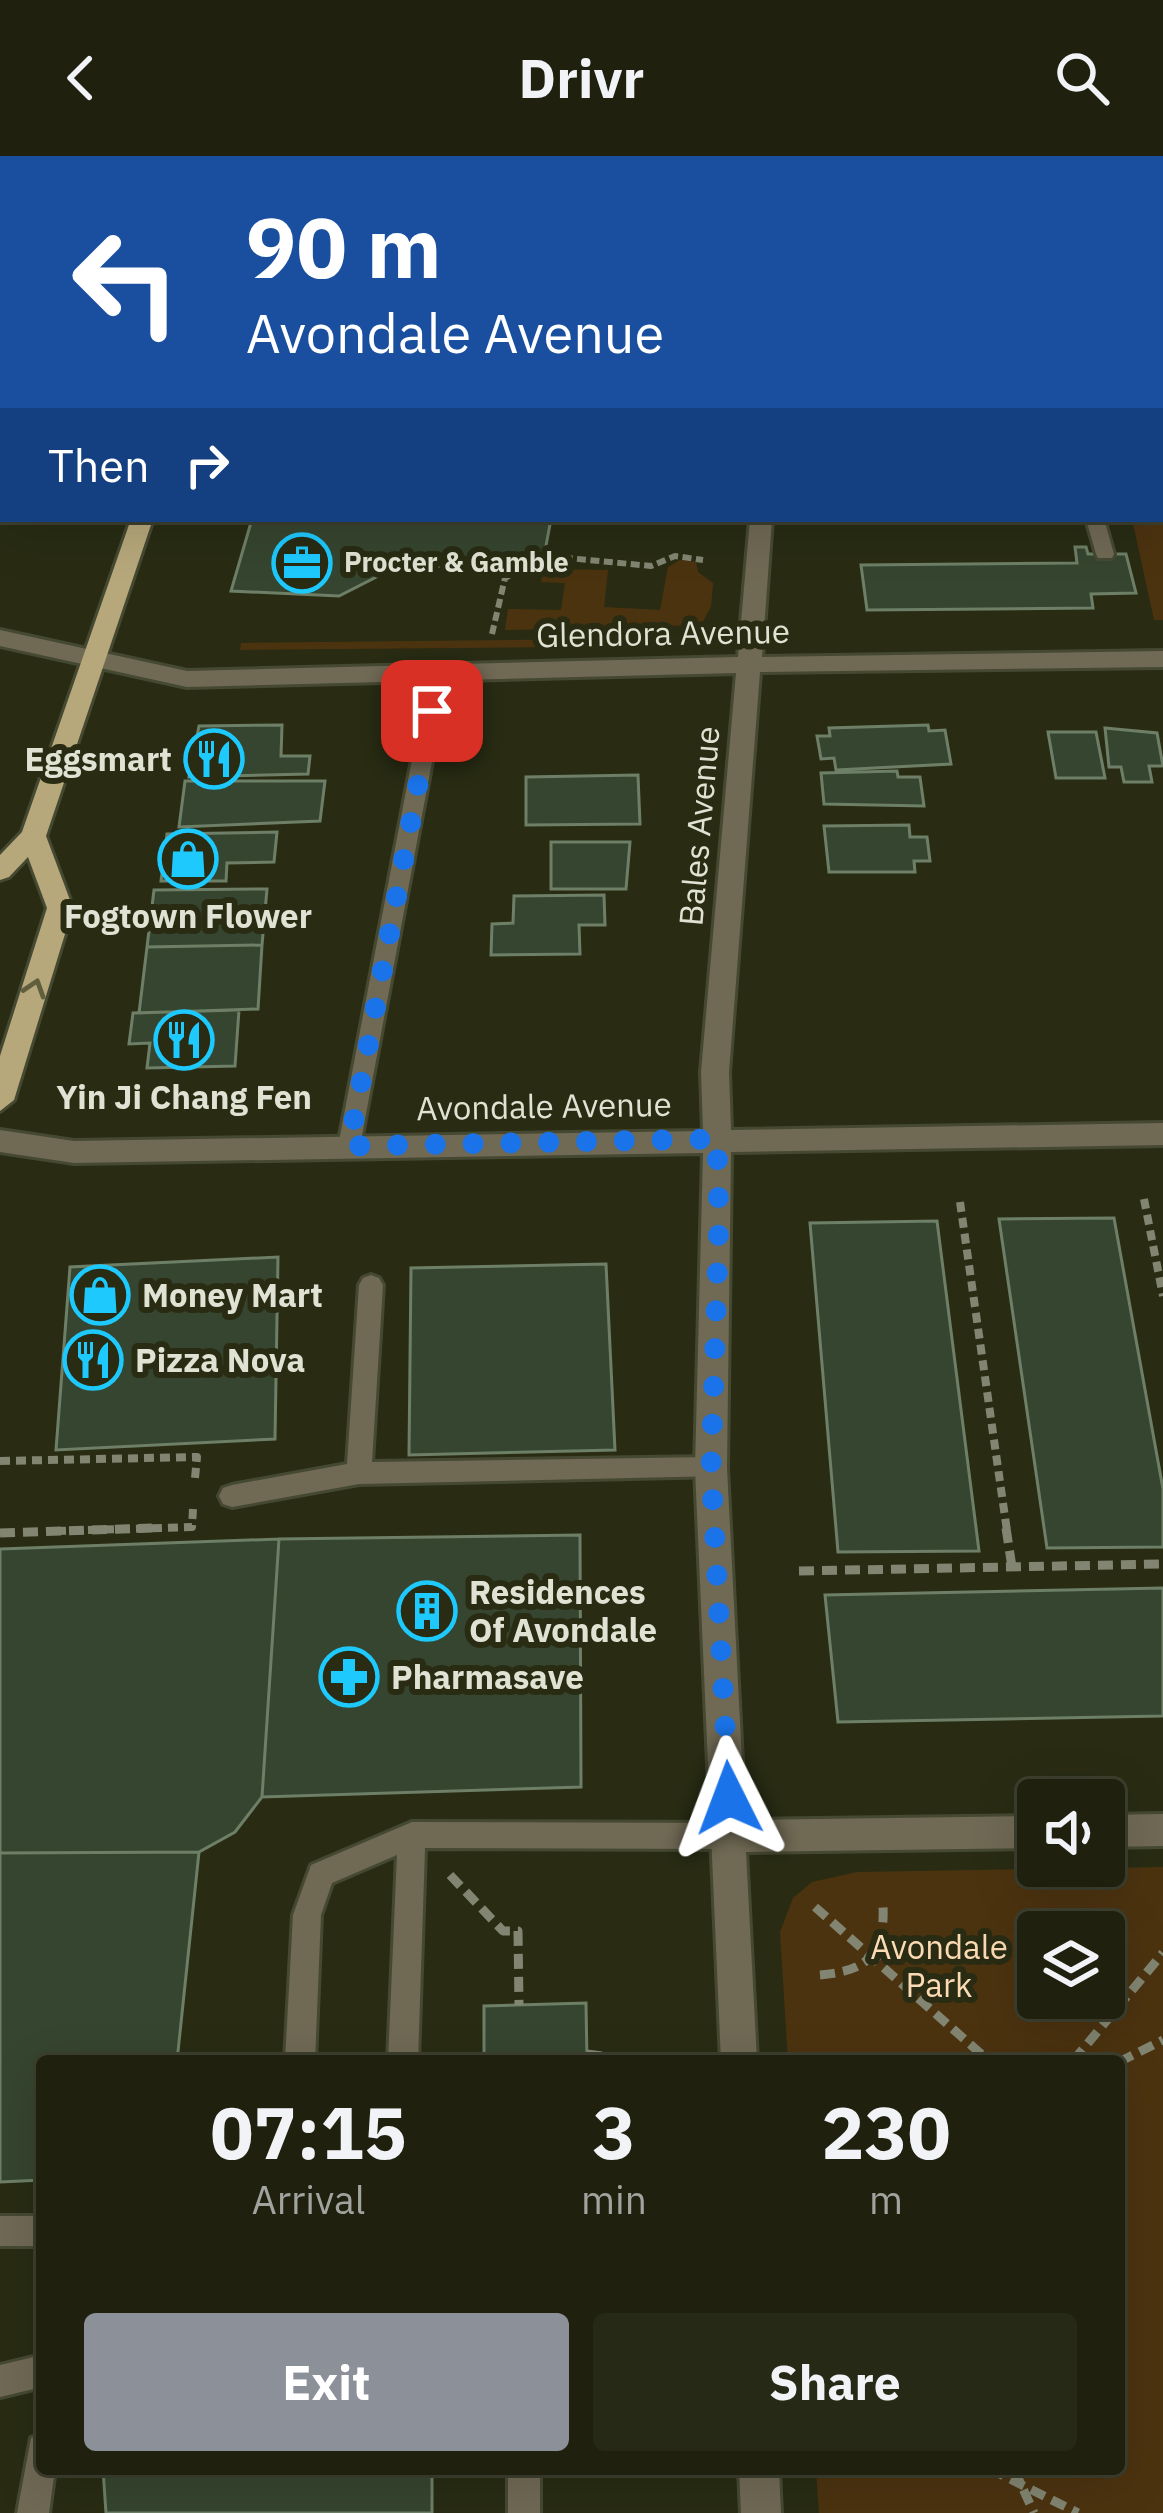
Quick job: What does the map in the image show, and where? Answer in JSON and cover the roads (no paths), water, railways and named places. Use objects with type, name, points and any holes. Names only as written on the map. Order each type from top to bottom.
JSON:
[{"type":"main road","points":[[0,871],[33,836],[141,522]]},
{"type":"main road","points":[[0,1100],[60,908],[33,836]]},
{"type":"street","name":"Bales Avenue","points":[[739,2055],[711,1468],[719,1219],[715,1072],[761,522]]},
{"type":"street","name":"Glendora Avenue","points":[[0,638],[188,680],[749,664],[1163,659]]},
{"type":"street","name":"Avondale Avenue","points":[[0,1141],[74,1152],[1163,1134]]},
{"type":"street","points":[[1125,1831],[1163,1830]]},
{"type":"street","points":[[731,1836],[1017,1832]]},
{"type":"street","points":[[759,2475],[761,2513]]},
{"type":"lane","points":[[1096,522],[1105,554]]},
{"type":"lane","points":[[349,1146],[439,671]]},
{"type":"lane","points":[[359,1473],[371,1285]]},
{"type":"lane","points":[[232,1496],[359,1473],[711,1468]]},
{"type":"lane","points":[[403,2055],[412,1835]]},
{"type":"lane","points":[[300,2055],[308,1915],[321,1874],[412,1835],[731,1836]]},
{"type":"lane","points":[[0,2231],[36,2231]]},
{"type":"lane","points":[[0,2381],[36,2373]]},
{"type":"lane","points":[[33,2513],[38,2475]]},
{"type":"lane","points":[[524,2475],[524,2513]]},
{"type":"place","name":"Procter & Gamble","points":[[302,563]]},
{"type":"place","name":"Eggsmart","points":[[214,759]]},
{"type":"place","name":"Fogtown Flower","points":[[188,859]]},
{"type":"place","name":"Yin Ji Chang Fen","points":[[184,1040]]},
{"type":"place","name":"Money Mart","points":[[100,1295]]},
{"type":"place","name":"Pizza Nova","points":[[93,1360]]},
{"type":"place","name":"Residences Of Avondale","points":[[427,1611]]},
{"type":"place","name":"Pharmasave","points":[[349,1677]]},
{"type":"park label","name":"Avondale Park","points":[[939,1966]]}]
